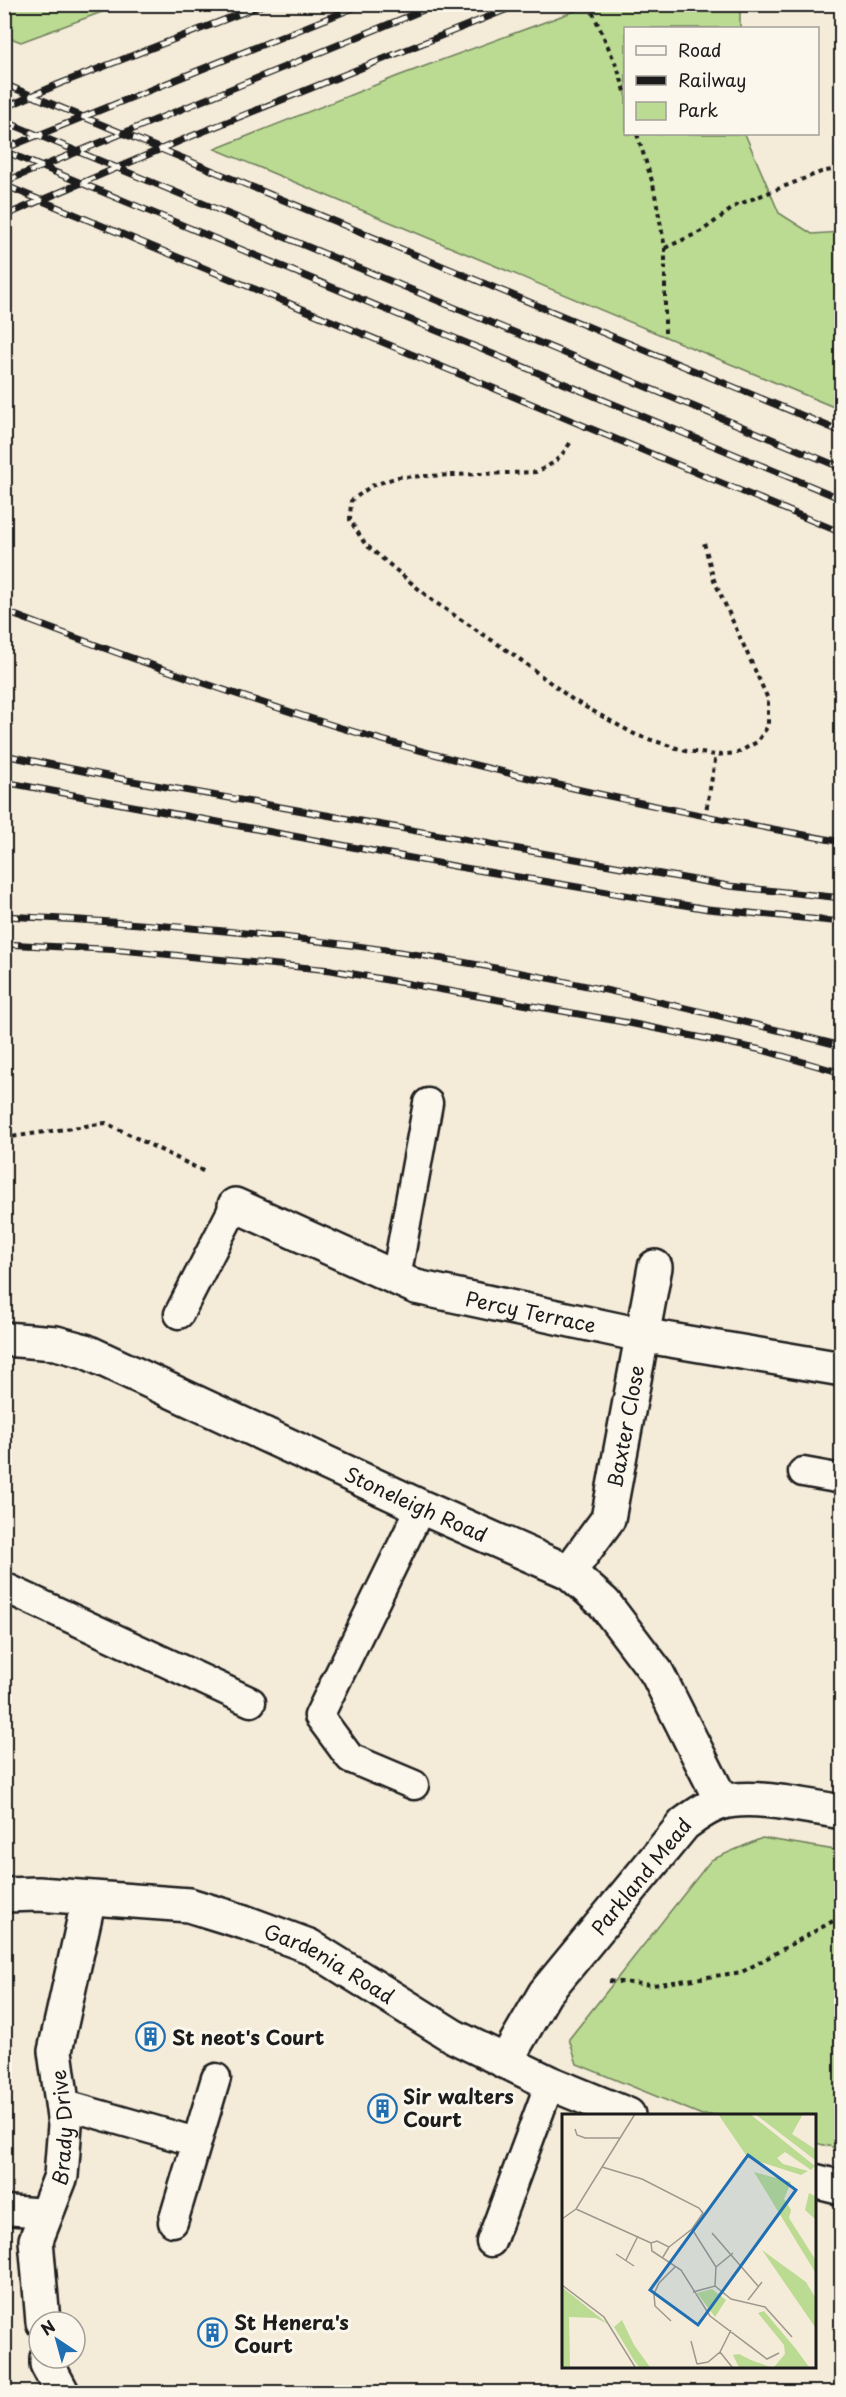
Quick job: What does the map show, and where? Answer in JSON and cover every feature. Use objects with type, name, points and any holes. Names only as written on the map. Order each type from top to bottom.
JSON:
[{"type":"street","name":"Percy Terrace","points":[[235,1205],[416,1287],[641,1335],[842,1369]]},
{"type":"street","name":"Baxter Close","points":[[569,1572],[608,1519],[655,1267]]},
{"type":"street","name":"Stoneleigh Road","points":[[4,1339],[40,1341],[85,1351],[421,1508],[569,1572],[604,1603],[657,1673],[722,1802]]},
{"type":"street","name":"Parkland Mead","points":[[505,2062],[545,1993],[684,1824],[701,1812],[722,1802],[751,1800],[842,1812]]},
{"type":"street","name":"Gardenia Road","points":[[4,1895],[38,1894],[189,1905],[244,1922],[309,1946],[453,2036],[550,2083],[626,2114]]},
{"type":"street","name":"Brady Drive","points":[[43,2310],[36,2240],[61,2176],[65,2125],[55,2051],[89,1898]]},
{"type":"street","points":[[816,2182],[842,2188]]},
{"type":"street","points":[[50,2370],[62,2392]]},
{"type":"lane","points":[[396,1278],[428,1104]]},
{"type":"lane","points":[[179,1314],[235,1205]]},
{"type":"lane","points":[[802,1472],[842,1479]]},
{"type":"lane","points":[[414,1785],[350,1758],[319,1716],[421,1508]]},
{"type":"lane","points":[[4,1587],[251,1702]]},
{"type":"lane","points":[[173,2222],[216,2078]]},
{"type":"lane","points":[[491,2242],[550,2083]]},
{"type":"lane","points":[[62,2104],[196,2142]]},
{"type":"lane","points":[[4,2210],[47,2213]]},
{"type":"path","points":[[589,4],[618,68],[624,88]]},
{"type":"path","points":[[638,135],[653,184],[665,248],[665,336]]},
{"type":"path","points":[[665,248],[702,231],[737,205],[821,172],[842,168]]},
{"type":"path","points":[[570,443],[562,456],[551,465],[536,472],[398,477],[371,486],[351,501],[350,520],[365,544],[432,601],[514,655],[573,700],[636,735],[686,751],[716,755],[737,753],[757,742],[768,726],[768,699],[714,580],[703,539]]},
{"type":"path","points":[[705,817],[716,755]]},
{"type":"path","points":[[4,1138],[106,1123],[218,1179],[235,1205]]},
{"type":"path","points":[[570,1960],[606,1980],[653,1986],[742,1972],[842,1916]]},
{"type":"green space","points":[[5,4],[121,5],[21,42],[5,36]]},
{"type":"green space","points":[[591,5],[740,5],[740,27],[624,27],[624,135],[745,135],[779,213],[812,234],[841,232],[841,410],[215,149],[398,76]]},
{"type":"green space","points":[[762,1838],[841,1851],[841,2149],[816,2143],[816,2114],[700,2114],[577,2064],[569,2039],[711,1860]]},
{"type":"railway","points":[[4,108],[59,84],[265,4]]},
{"type":"railway","points":[[4,149],[363,4]]},
{"type":"railway","points":[[4,182],[438,4]]},
{"type":"railway","points":[[4,216],[187,138],[520,4]]},
{"type":"railway","points":[[4,84],[842,432]]},
{"type":"railway","points":[[4,121],[842,468]]},
{"type":"railway","points":[[4,151],[842,499]]},
{"type":"railway","points":[[4,185],[842,533]]},
{"type":"railway","points":[[4,611],[212,686],[400,745],[588,792],[842,842]]},
{"type":"railway","points":[[4,755],[127,780],[729,886],[842,898]]},
{"type":"railway","points":[[4,782],[459,867],[708,909],[842,922]]},
{"type":"railway","points":[[4,916],[199,929],[296,938],[393,951],[562,981],[675,1005],[842,1046]]},
{"type":"railway","points":[[4,944],[121,950],[331,970],[629,1023],[762,1050],[842,1073]]},
{"type":"place","name":"St neot's Court","points":[[151,2037]]},
{"type":"place","name":"Sir walters Court","points":[[382,2108]]},
{"type":"place","name":"St Henera's Court","points":[[213,2333]]}]
